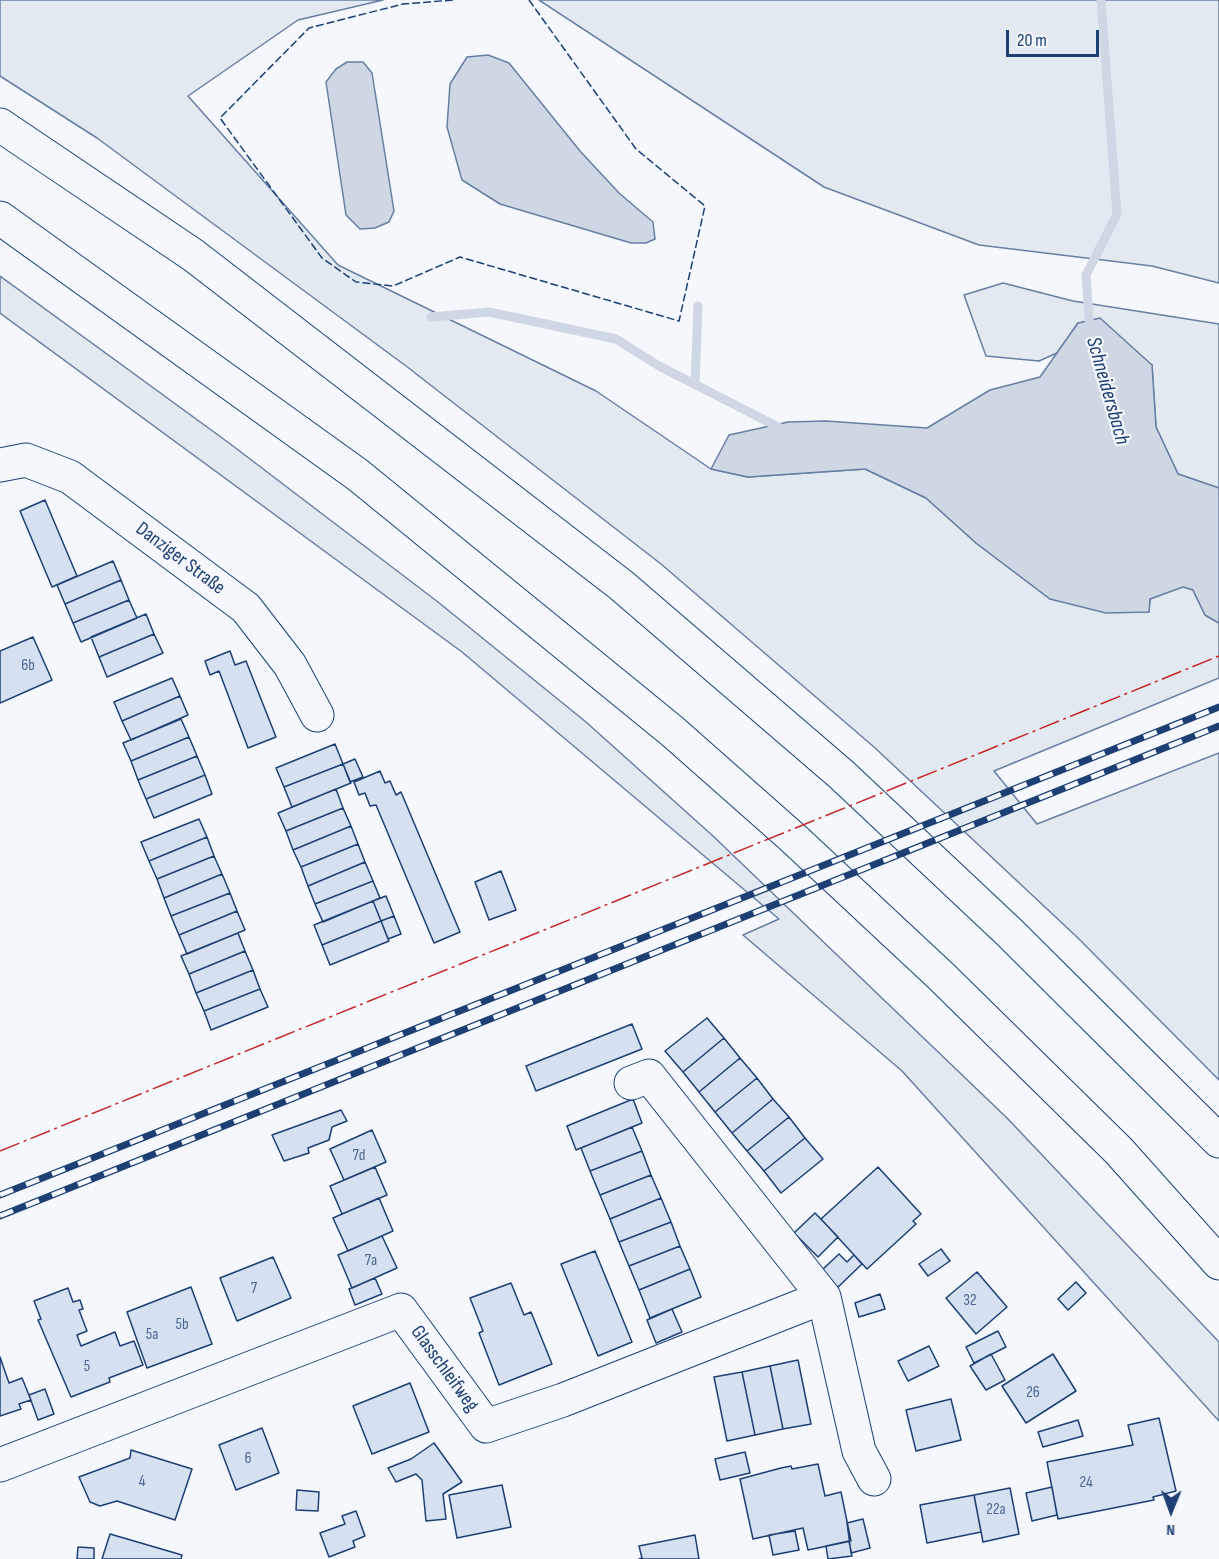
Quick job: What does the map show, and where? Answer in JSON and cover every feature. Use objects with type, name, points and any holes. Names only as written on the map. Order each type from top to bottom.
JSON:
[{"type":"main road","points":[[0,125],[193,255],[621,585],[842,775],[1010,933],[1219,1141]]},
{"type":"main road","points":[[0,218],[358,475],[672,731],[792,837],[942,977],[1119,1151],[1219,1263]]},
{"type":"main road","name":"Danziger Straße","points":[[0,465],[26,460],[70,477],[246,608],[290,665],[317,715]]},
{"type":"main road","points":[[631,1083],[649,1076],[824,1297],[859,1451],[874,1479]]},
{"type":"main road","name":"Glasschleifweg","points":[[0,1465],[401,1310],[486,1426],[563,1400],[824,1297]]},
{"type":"shaded area","points":[[0,0],[383,0],[298,20],[188,96],[338,265],[596,391],[711,469],[748,477],[865,469],[926,498],[976,543],[1050,599],[1149,612],[1150,599],[1183,586],[1193,590],[1205,615],[1219,623],[1219,678],[994,771],[1037,824],[1219,753],[1219,1080],[1078,938],[874,747],[661,564],[406,366],[97,138],[0,76]]},
{"type":"shaded area","points":[[539,0],[1219,0],[1219,283],[1152,266],[979,245],[824,187]]},
{"type":"shaded area","points":[[0,276],[229,443],[438,602],[586,722],[713,836],[1008,1119],[1219,1342],[1219,1421],[902,1071],[743,935],[779,919],[462,652],[0,313]]},
{"type":"shaded area","points":[[1003,283],[1073,301],[1219,324],[1219,488],[1178,474],[1156,427],[1152,365],[1078,323],[1057,353],[1039,361],[986,356],[964,295]]},
{"type":"water","points":[[488,55],[509,63],[580,151],[619,193],[653,222],[655,239],[646,243],[631,243],[500,204],[462,180],[447,127],[450,84],[467,57]]},
{"type":"water","points":[[347,62],[363,62],[372,73],[394,211],[389,222],[375,228],[360,229],[346,215],[326,82],[336,69]]},
{"type":"water","points":[[1100,318],[1152,365],[1156,427],[1178,474],[1219,488],[1219,623],[1205,615],[1193,590],[1183,587],[1150,599],[1149,612],[1106,613],[1050,599],[976,543],[926,498],[865,469],[748,477],[711,469],[729,435],[788,422],[826,421],[927,428],[990,390],[1040,377],[1078,323]]},
{"type":"building","points":[[45,500],[77,576],[52,587],[20,511]]},
{"type":"building","points":[[113,561],[121,580],[65,604],[57,585]]},
{"type":"building","points":[[121,580],[129,600],[73,623],[65,604]]},
{"type":"building","points":[[129,600],[137,618],[81,642],[73,623]]},
{"type":"building","points":[[146,614],[154,634],[99,657],[91,637]]},
{"type":"building","points":[[154,634],[163,653],[107,677],[99,657]]},
{"type":"building","points":[[33,637],[52,680],[0,703],[0,651]]},
{"type":"building","points":[[230,651],[235,665],[246,661],[276,737],[248,748],[219,671],[210,675],[205,661]]},
{"type":"building","points":[[172,678],[180,696],[122,721],[114,702]]},
{"type":"building","points":[[180,696],[188,715],[131,740],[122,721]]},
{"type":"building","points":[[181,719],[189,737],[131,761],[123,743]]},
{"type":"building","points":[[189,737],[197,756],[138,780],[131,761]]},
{"type":"building","points":[[335,744],[343,764],[284,787],[276,768]]},
{"type":"building","points":[[197,756],[205,775],[146,799],[138,780]]},
{"type":"building","points":[[355,759],[363,777],[350,782],[343,764]]},
{"type":"building","points":[[343,764],[351,783],[292,807],[284,787]]},
{"type":"building","points":[[380,771],[385,783],[390,781],[396,795],[401,792],[460,932],[434,943],[376,805],[370,806],[365,793],[359,795],[354,782]]},
{"type":"building","points":[[205,775],[212,794],[154,818],[146,799]]},
{"type":"building","points":[[336,789],[343,808],[286,831],[278,813]]},
{"type":"building","points":[[343,808],[351,826],[293,850],[286,831]]},
{"type":"building","points":[[199,819],[207,837],[149,861],[141,842]]},
{"type":"building","points":[[351,826],[358,844],[301,867],[293,850]]},
{"type":"building","points":[[207,837],[214,856],[157,879],[149,861]]},
{"type":"building","points":[[358,844],[365,862],[308,886],[301,867]]},
{"type":"building","points":[[214,856],[222,874],[164,898],[157,879]]},
{"type":"building","points":[[365,862],[373,881],[315,904],[308,886]]},
{"type":"building","points":[[501,871],[516,910],[489,920],[475,882]]},
{"type":"building","points":[[222,874],[230,893],[171,916],[164,898]]},
{"type":"building","points":[[373,881],[380,898],[323,922],[315,904]]},
{"type":"building","points":[[230,893],[237,911],[179,935],[171,916]]},
{"type":"building","points":[[386,896],[394,916],[381,921],[373,901]]},
{"type":"building","points":[[373,901],[381,921],[322,945],[314,925]]},
{"type":"building","points":[[237,911],[245,930],[187,954],[179,935]]},
{"type":"building","points":[[394,916],[401,934],[388,939],[381,921]]},
{"type":"building","points":[[381,921],[389,941],[330,965],[322,945]]},
{"type":"building","points":[[238,933],[245,951],[189,974],[181,956]]},
{"type":"building","points":[[245,951],[253,970],[196,993],[189,974]]},
{"type":"building","points":[[253,970],[260,989],[204,1011],[196,993]]},
{"type":"building","points":[[260,989],[268,1007],[211,1030],[204,1011]]},
{"type":"building","points":[[707,1018],[724,1038],[683,1072],[665,1051]]},
{"type":"building","points":[[632,1024],[642,1049],[536,1091],[526,1066]]},
{"type":"building","points":[[724,1038],[740,1058],[699,1092],[683,1072]]},
{"type":"building","points":[[740,1058],[757,1078],[715,1112],[699,1092]]},
{"type":"building","points":[[757,1078],[773,1099],[732,1133],[715,1112]]},
{"type":"building","points":[[633,1099],[642,1123],[576,1150],[567,1126]]},
{"type":"building","points":[[773,1099],[789,1117],[747,1151],[732,1133]]},
{"type":"building","points":[[341,1110],[347,1121],[332,1127],[329,1140],[308,1148],[309,1153],[284,1161],[272,1135]]},
{"type":"building","points":[[789,1117],[805,1138],[764,1171],[747,1151]]},
{"type":"building","points":[[632,1127],[642,1151],[590,1171],[581,1148]]},
{"type":"building","points":[[372,1130],[386,1162],[344,1180],[330,1149]]},
{"type":"building","points":[[805,1138],[823,1159],[781,1193],[764,1171]]},
{"type":"building","points":[[642,1151],[651,1175],[600,1195],[590,1171]]},
{"type":"building","points":[[375,1167],[387,1195],[342,1214],[330,1186]]},
{"type":"building","points":[[878,1167],[921,1214],[913,1221],[916,1224],[867,1269],[821,1219]]},
{"type":"building","points":[[651,1175],[661,1198],[610,1219],[600,1195]]},
{"type":"building","points":[[379,1198],[393,1231],[348,1251],[333,1218]]},
{"type":"building","points":[[661,1198],[671,1222],[619,1242],[610,1219]]},
{"type":"building","points":[[815,1213],[838,1237],[818,1257],[794,1233]]},
{"type":"building","points":[[671,1222],[680,1246],[629,1266],[619,1242]]},
{"type":"building","points":[[382,1236],[397,1268],[352,1288],[338,1255]]},
{"type":"building","points":[[680,1246],[690,1269],[639,1290],[629,1266]]},
{"type":"building","points":[[941,1249],[950,1261],[928,1276],[919,1264]]},
{"type":"building","points":[[595,1251],[632,1342],[598,1356],[561,1264]]},
{"type":"building","points":[[839,1254],[847,1262],[854,1255],[862,1264],[837,1288],[821,1271]]},
{"type":"building","points":[[273,1257],[291,1298],[237,1321],[220,1278]]},
{"type":"building","points":[[690,1269],[701,1297],[650,1318],[639,1290]]},
{"type":"building","points":[[977,1272],[1007,1307],[976,1334],[946,1298]]},
{"type":"building","points":[[375,1278],[382,1294],[355,1305],[349,1289]]},
{"type":"building","points":[[1076,1282],[1086,1293],[1068,1310],[1058,1299]]},
{"type":"building","points":[[511,1283],[524,1315],[531,1312],[552,1364],[499,1385],[479,1333],[483,1331],[470,1298]]},
{"type":"building","points":[[191,1287],[212,1344],[147,1368],[127,1312]]},
{"type":"building","points":[[68,1288],[73,1302],[80,1300],[83,1309],[79,1310],[87,1331],[77,1335],[81,1346],[115,1332],[120,1346],[134,1341],[143,1365],[109,1378],[110,1382],[71,1397],[38,1320],[41,1319],[34,1301]]},
{"type":"building","points":[[880,1294],[885,1309],[859,1317],[855,1303]]},
{"type":"building","points":[[672,1309],[682,1332],[656,1343],[647,1320]]},
{"type":"building","points":[[998,1331],[1006,1347],[974,1363],[966,1347]]},
{"type":"building","points":[[929,1346],[939,1366],[908,1381],[898,1361]]},
{"type":"building","points":[[991,1354],[1005,1380],[986,1390],[970,1366]]},
{"type":"building","points":[[1053,1354],[1076,1391],[1026,1423],[1002,1386]]},
{"type":"building","points":[[0,1357],[9,1383],[22,1378],[31,1400],[19,1404],[21,1409],[0,1416]]},
{"type":"building","points":[[798,1360],[811,1424],[783,1429],[770,1366]]},
{"type":"building","points":[[770,1366],[783,1429],[755,1435],[742,1372]]},
{"type":"building","points":[[742,1372],[755,1435],[727,1441],[714,1377]]},
{"type":"building","points":[[410,1383],[429,1432],[372,1454],[353,1406]]},
{"type":"building","points":[[45,1389],[54,1414],[38,1420],[29,1395]]},
{"type":"building","points":[[951,1399],[961,1440],[916,1451],[906,1410]]},
{"type":"building","points":[[1159,1418],[1176,1491],[1153,1497],[1154,1500],[1058,1519],[1047,1462],[1133,1445],[1128,1425]]},
{"type":"building","points":[[1078,1420],[1083,1436],[1043,1447],[1038,1432]]},
{"type":"building","points":[[262,1428],[279,1473],[236,1490],[219,1445]]},
{"type":"building","points":[[434,1443],[462,1482],[443,1494],[446,1519],[426,1521],[422,1480],[416,1474],[396,1482],[388,1468],[411,1459]]},
{"type":"building","points":[[131,1450],[192,1469],[175,1520],[117,1501],[100,1506],[90,1502],[79,1477],[130,1458]]},
{"type":"building","points":[[745,1452],[750,1473],[720,1480],[715,1459]]},
{"type":"building","points":[[818,1464],[825,1496],[841,1492],[851,1541],[808,1550],[803,1528],[753,1539],[740,1479],[791,1466],[792,1469]]},
{"type":"building","points":[[502,1485],[511,1527],[457,1538],[449,1495]]},
{"type":"building","points":[[1052,1487],[1057,1515],[1032,1521],[1026,1493]]},
{"type":"building","points":[[1010,1488],[1019,1534],[983,1542],[974,1495]]},
{"type":"building","points":[[297,1490],[319,1492],[318,1511],[296,1510]]},
{"type":"building","points":[[974,1495],[981,1532],[927,1543],[920,1505]]},
{"type":"building","points":[[356,1511],[365,1536],[353,1541],[355,1547],[329,1557],[320,1533],[345,1524],[342,1516]]},
{"type":"building","points":[[863,1519],[870,1548],[851,1553],[847,1523]]},
{"type":"building","points":[[795,1531],[799,1550],[773,1555],[769,1535]]},
{"type":"building","points":[[110,1534],[182,1555],[181,1559],[102,1559]]},
{"type":"building","points":[[695,1535],[699,1559],[639,1559],[642,1558],[639,1546]]},
{"type":"building","points":[[849,1541],[852,1556],[828,1559],[826,1546]]},
{"type":"building","points":[[78,1547],[94,1548],[94,1559],[77,1559]]},
{"type":"waterway","name":"Schneidersbach","points":[[1090,332],[1086,275],[1117,214],[1101,0]]},
{"type":"waterway","points":[[695,385],[698,306]]},
{"type":"waterway","points":[[431,317],[489,312],[616,339],[659,366],[784,430]]},
{"type":"railway","points":[[0,1195],[1219,707]]},
{"type":"railway","points":[[0,1216],[1219,726]]},
{"type":"fence","points":[[453,0],[403,4],[309,28],[220,118],[322,258],[356,282],[393,286],[460,257],[679,321],[705,206],[636,149],[529,0]]},
{"type":"power","points":[[0,1151],[1219,656]]}]
